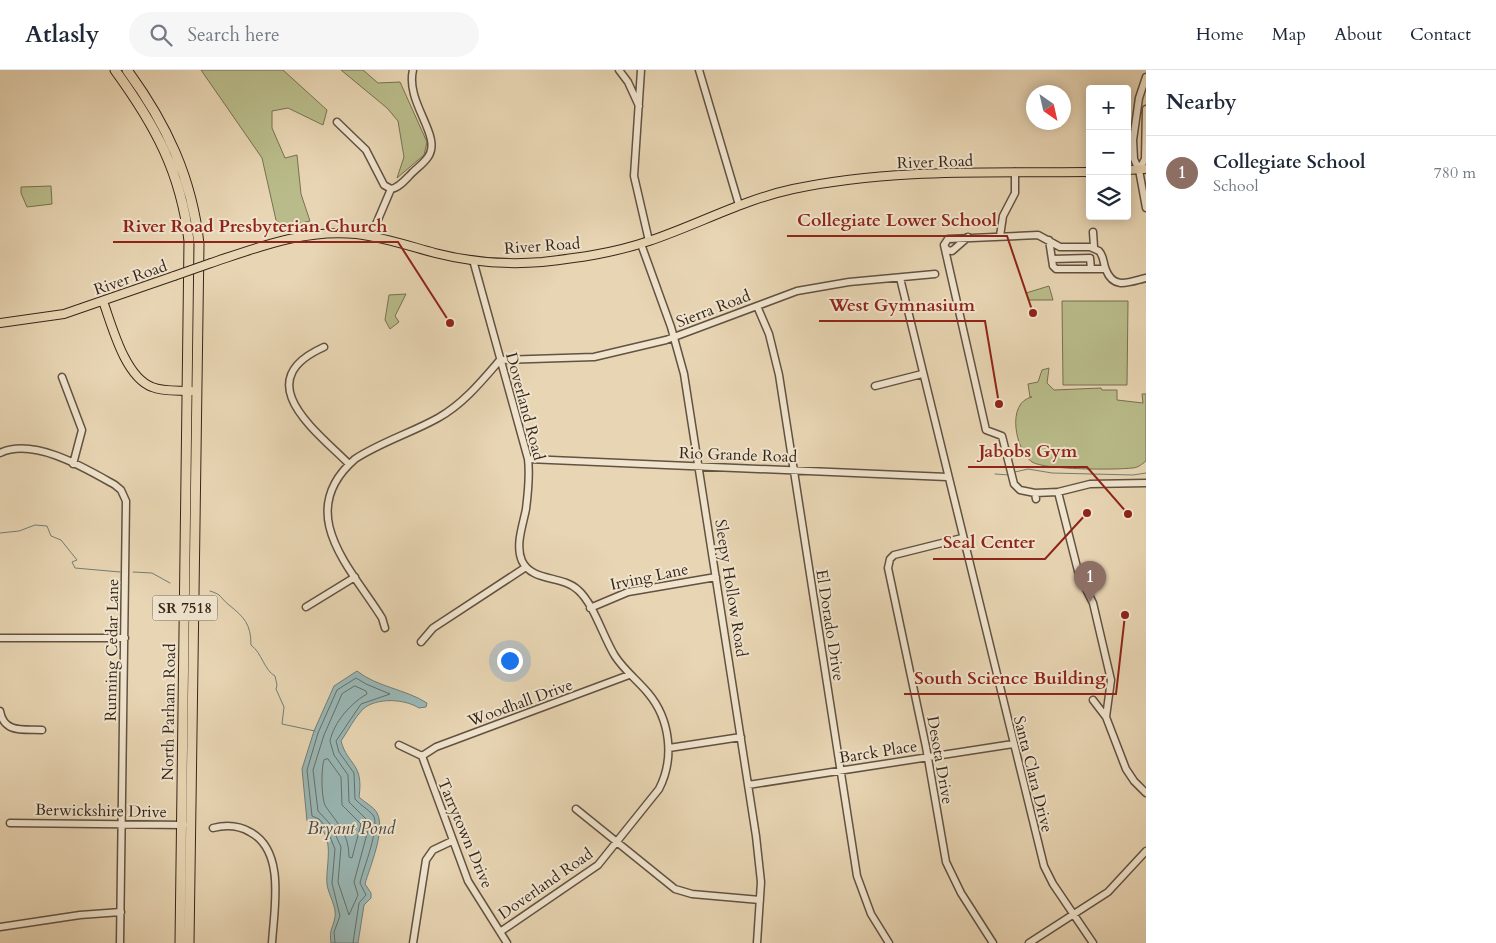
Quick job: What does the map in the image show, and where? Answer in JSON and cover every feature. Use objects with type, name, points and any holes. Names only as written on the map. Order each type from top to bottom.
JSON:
[{"type":"highway","name":"North Parham Road","points":[[115,70],[154,128],[170,160],[181,195],[190,259],[186,826],[189,943]]},
{"type":"highway","name":"North Parham Road","points":[[127,70],[149,100],[167,132],[182,165],[192,200],[199,253],[198,391],[186,826],[180,943]]},
{"type":"main road","name":"River Road","points":[[0,323],[52,317],[268,243],[303,235],[338,233],[371,236],[473,260],[506,263],[539,262],[600,254],[645,242],[739,205],[793,189],[925,174],[1086,172]]},
{"type":"main road","points":[[103,301],[123,354],[139,378],[157,389],[198,391]]},
{"type":"street","points":[[371,236],[391,189],[398,186],[425,161],[432,147],[431,135],[412,95],[412,70]]},
{"type":"street","points":[[619,70],[628,82],[640,107]]},
{"type":"street","name":"Sleepy Hollow Road","points":[[641,70],[634,176],[645,242],[684,374],[699,466],[760,867],[757,943]]},
{"type":"street","points":[[699,70],[739,205]]},
{"type":"street","points":[[1143,170],[1134,159],[1133,133],[1139,98],[1146,77]]},
{"type":"street","points":[[1146,109],[1143,170],[1146,208]]},
{"type":"street","points":[[337,122],[366,150],[384,185],[391,189]]},
{"type":"street","points":[[1000,236],[1003,216],[1015,193],[1015,172]]},
{"type":"street","points":[[1094,232],[1094,247]]},
{"type":"street","points":[[1146,278],[1120,285],[1112,280],[1105,269],[1102,254],[1094,247],[1060,247],[1038,235],[948,239],[944,245],[986,430],[1002,436],[1014,484],[1020,490],[1036,496],[1048,496],[1090,484],[1146,483]]},
{"type":"street","points":[[944,245],[947,250],[955,250],[968,238]]},
{"type":"street","points":[[1049,240],[1053,266],[1056,269],[1105,269]]},
{"type":"street","points":[[1052,259],[1090,258],[1091,269]]},
{"type":"street","name":"Doverland Road","points":[[473,260],[528,459],[528,492],[520,548],[526,567],[538,574],[573,586],[582,593],[615,656],[629,675],[657,705],[666,727],[669,748],[665,776],[660,789],[617,843],[589,872],[500,932]]},
{"type":"street","name":"Sierra Road","points":[[500,360],[594,357],[674,337],[786,295],[811,288],[849,282],[935,274]]},
{"type":"street","name":"Santa Clara Drive","points":[[900,278],[962,538],[1044,866],[1093,943]]},
{"type":"street","name":"El Dorado Drive","points":[[757,306],[776,359],[858,881],[871,914],[889,943]]},
{"type":"street","points":[[324,347],[307,355],[296,366],[289,383],[289,395],[297,412],[349,464]]},
{"type":"street","points":[[385,628],[382,618],[332,539],[326,517],[331,494],[349,464],[364,452],[426,424],[451,410],[469,395],[500,360]]},
{"type":"street","points":[[875,386],[922,374]]},
{"type":"street","points":[[62,377],[82,430],[73,464]]},
{"type":"street","name":"Running Cedar Lane","points":[[0,453],[11,449],[30,448],[73,464],[115,485],[121,490],[126,501],[120,943]]},
{"type":"street","name":"Rio Grande Road","points":[[528,459],[947,476]]},
{"type":"street","points":[[1058,492],[1079,576],[1092,603],[1112,680],[1106,717]]},
{"type":"street","name":"Desota Drive","points":[[962,538],[891,557],[888,563],[888,576],[928,757],[946,862],[961,893],[993,943]]},
{"type":"street","points":[[421,642],[433,628],[526,567]]},
{"type":"street","points":[[306,607],[355,577]]},
{"type":"street","name":"Irving Lane","points":[[590,608],[628,592],[716,578]]},
{"type":"street","points":[[0,638],[125,638]]},
{"type":"street","name":"Woodhall Drive","points":[[422,756],[436,747],[629,675]]},
{"type":"street","points":[[1093,700],[1106,717],[1126,769],[1134,781],[1146,793]]},
{"type":"street","points":[[0,711],[4,722],[12,728],[42,730]]},
{"type":"street","points":[[669,748],[741,738]]},
{"type":"street","name":"Barck Place","points":[[748,784],[1013,744]]},
{"type":"street","points":[[399,745],[422,756]]},
{"type":"street","name":"Tarrytown Drive","points":[[422,756],[468,881],[507,943]]},
{"type":"street","points":[[576,809],[660,878],[682,892],[760,900]]},
{"type":"street","name":"Berwickshire Drive","points":[[10,823],[186,826]]},
{"type":"street","points":[[212,828],[234,826],[245,829],[258,837],[269,852],[274,882],[272,943]]},
{"type":"street","points":[[413,943],[426,860],[434,850],[452,841]]},
{"type":"street","points":[[1029,943],[1108,892],[1146,851]]},
{"type":"street","points":[[0,927],[80,915],[120,912]]},
{"type":"green space","points":[[201,70],[283,70],[327,110],[323,125],[288,108],[272,111],[272,128],[285,158],[297,155],[301,194],[310,221],[284,227],[276,220],[262,158]]},
{"type":"green space","points":[[341,70],[363,70],[378,83],[400,82],[427,142],[424,155],[397,178],[404,157],[398,121],[387,108]]},
{"type":"green space","points":[[51,186],[52,204],[27,207],[21,193],[21,187]]},
{"type":"green space","points":[[1049,286],[1053,300],[1029,300],[1026,293]]},
{"type":"green space","points":[[406,294],[395,316],[399,322],[390,329],[385,320],[389,295]]},
{"type":"green space","points":[[1062,301],[1128,301],[1127,385],[1063,385]]},
{"type":"green space","points":[[1049,368],[1047,383],[1054,390],[1101,388],[1102,390],[1117,390],[1117,400],[1143,403],[1142,394],[1146,394],[1146,461],[1134,468],[1111,469],[1051,467],[1032,462],[1021,447],[1016,427],[1016,417],[1024,401],[1032,397],[1030,397],[1028,384],[1038,382],[1042,370]]},
{"type":"water","name":"Bryant Pond","points":[[357,671],[373,681],[410,694],[427,703],[426,707],[419,708],[399,701],[383,701],[369,705],[357,716],[341,741],[359,777],[359,797],[376,811],[380,829],[365,884],[371,893],[371,898],[364,905],[358,943],[331,943],[331,931],[335,913],[327,884],[327,839],[317,825],[307,821],[302,769],[314,731],[334,686]]},
{"type":"waterway","points":[[1015,472],[1028,469],[1052,473],[1133,475],[1146,473]]},
{"type":"waterway","points":[[995,474],[1009,475]]},
{"type":"waterway","points":[[0,533],[19,531],[35,525],[47,526],[51,536],[61,540],[77,560],[72,562],[75,568],[120,572]]},
{"type":"waterway","points":[[133,572],[152,573],[170,583]]},
{"type":"waterway","points":[[210,591],[219,595],[246,622],[250,632],[251,645],[258,652],[268,670],[275,676],[276,689],[284,707],[282,724],[315,731]]},
{"type":"place","name":"Collegiate Lower School","points":[[1033,313]]},
{"type":"place","name":"River Road Presbyterian Church","points":[[450,323]]},
{"type":"place","name":"West Gymnasium","points":[[999,404]]},
{"type":"place","name":"Seal Center","points":[[1087,513]]},
{"type":"place","name":"Jabobs Gym","points":[[1128,514]]},
{"type":"place","name":"Collegiate School","points":[[1090,602]]},
{"type":"place","name":"South Science Building","points":[[1125,615]]}]
